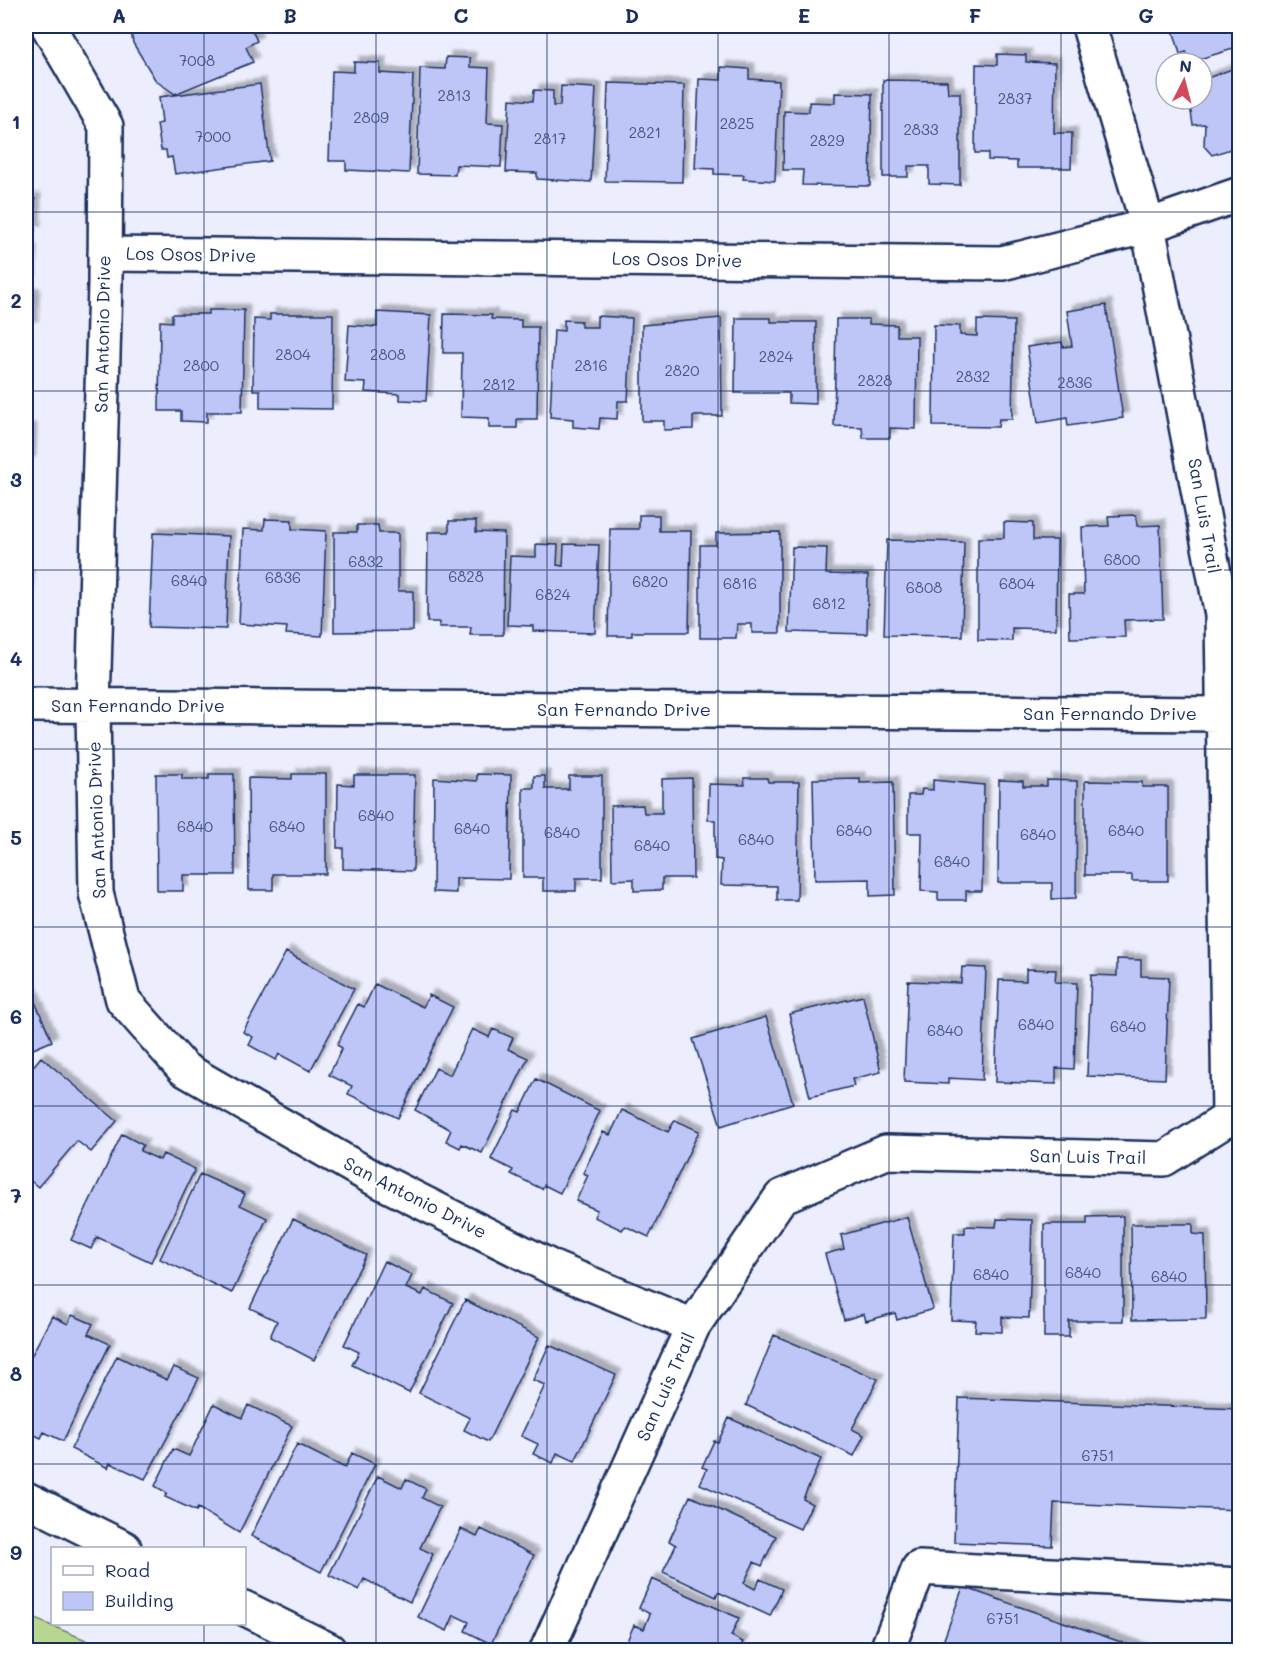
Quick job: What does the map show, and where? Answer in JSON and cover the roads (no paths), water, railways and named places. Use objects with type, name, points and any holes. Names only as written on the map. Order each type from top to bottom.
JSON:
[{"type":"street","name":"San Antonio Drive","points":[[48,26],[106,126],[105,254],[93,706],[96,893],[123,999],[184,1069],[370,1176],[555,1269],[693,1326]]},
{"type":"street","name":"San Luis Trail","points":[[547,1650],[693,1326],[781,1197],[886,1152],[1164,1159],[1229,1118],[1222,615],[1148,226],[1089,26]]},
{"type":"street","name":"Los Osos Drive","points":[[105,254],[1002,263],[1148,226],[1239,194]]},
{"type":"street","name":"San Fernando Drive","points":[[26,705],[1223,714]]},
{"type":"street","points":[[26,1499],[122,1547]]},
{"type":"street","points":[[886,1650],[919,1568],[1239,1586]]},
{"type":"street","points":[[246,1609],[329,1650]]}]
